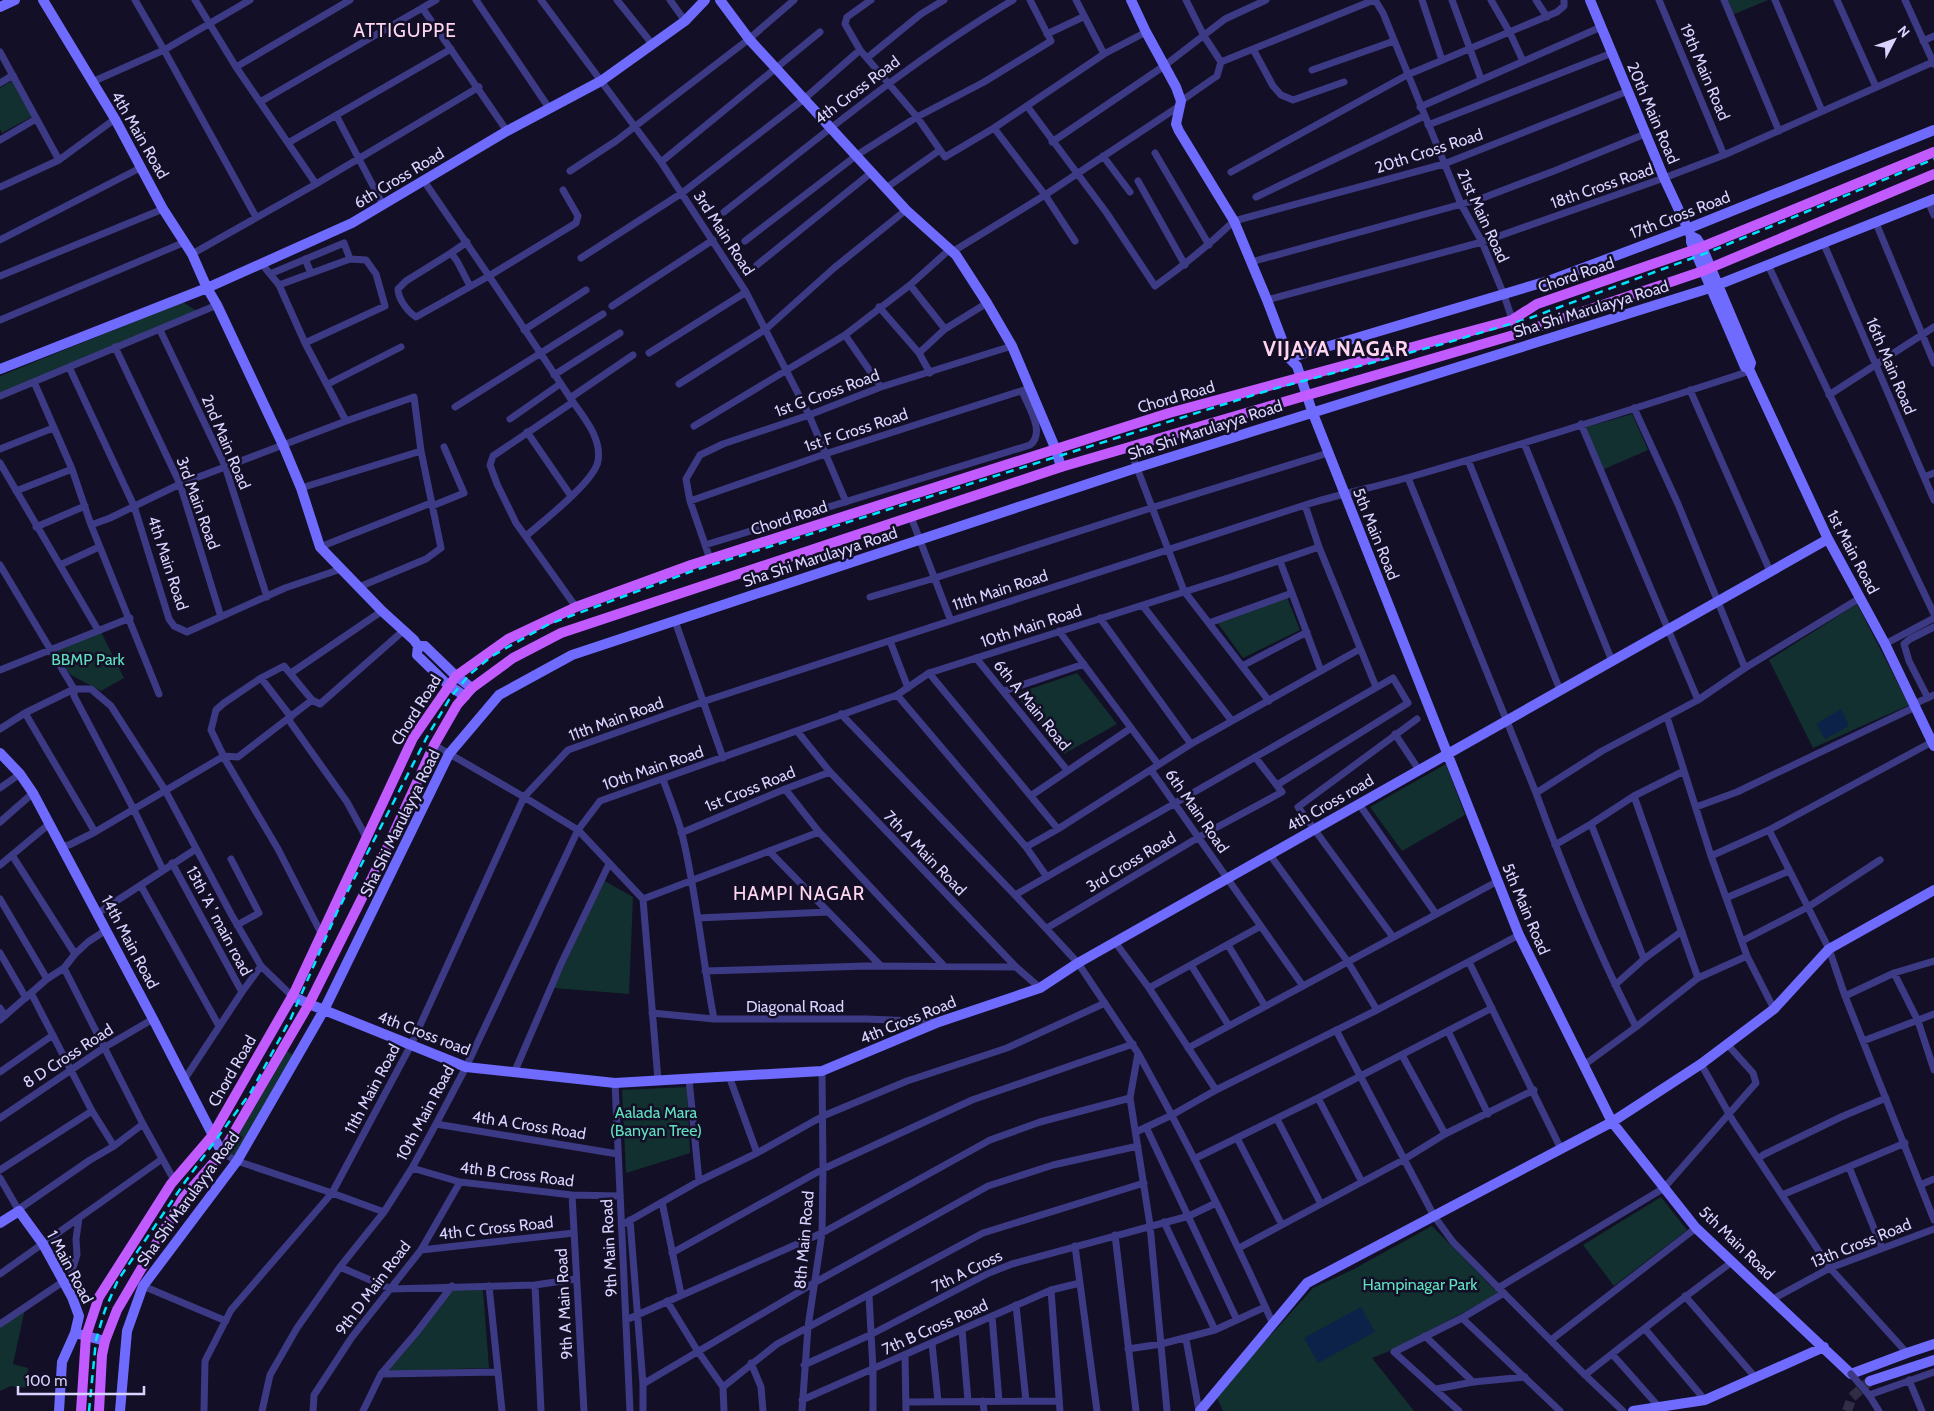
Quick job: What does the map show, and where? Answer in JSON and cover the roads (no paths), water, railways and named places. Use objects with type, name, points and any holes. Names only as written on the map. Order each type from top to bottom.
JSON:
[{"type":"main road","name":"Chord Road","points":[[81,1408],[86,1336],[99,1297],[174,1180],[212,1136],[292,996],[413,738],[456,676],[508,639],[576,607],[710,559],[850,514],[1169,413],[1512,320],[1537,304],[1698,248],[1934,152]]},
{"type":"main road","name":"Chord Road","points":[[99,1411],[102,1355],[105,1341],[117,1310],[183,1198],[222,1153],[309,1004],[386,850],[434,745],[457,705],[468,692],[513,658],[561,633],[1061,467],[1308,397],[1517,334],[1707,269],[1934,174]]},
{"type":"street","points":[[0,7],[15,0]]},
{"type":"street","name":"4th Main Road","points":[[43,0],[116,119],[163,208],[192,254],[283,444],[301,488],[320,547]]},
{"type":"street","points":[[135,0],[256,217]]},
{"type":"street","points":[[196,0],[236,67],[316,184]]},
{"type":"street","points":[[92,82],[164,50],[250,0]]},
{"type":"street","points":[[236,67],[350,0]]},
{"type":"street","points":[[260,102],[436,0]]},
{"type":"street","points":[[476,0],[549,108]]},
{"type":"street","name":"3rd Main Road","points":[[541,0],[661,162],[746,292],[787,370],[846,502]]},
{"type":"street","points":[[618,0],[653,45]]},
{"type":"street","points":[[670,0],[685,21]]},
{"type":"street","points":[[601,81],[685,21],[705,0]]},
{"type":"street","points":[[705,546],[1030,445],[1037,435],[1026,390],[1012,346],[987,303],[951,251],[906,210],[749,39],[720,0]]},
{"type":"street","points":[[570,171],[616,141],[749,39],[794,0]]},
{"type":"street","points":[[871,0],[851,13],[845,24],[860,50],[890,83],[945,157],[994,128],[1104,54],[1146,32]]},
{"type":"street","points":[[867,58],[921,14],[944,0]]},
{"type":"street","name":"4th Cross Road","points":[[724,212],[890,83],[967,27],[1013,0]]},
{"type":"street","points":[[745,241],[857,155],[917,117],[984,82],[1051,41],[1030,0]]},
{"type":"street","points":[[1076,0],[1104,54]]},
{"type":"street","points":[[1131,0],[1176,88],[1181,103]]},
{"type":"street","points":[[694,426],[845,336],[951,251],[1044,195],[1181,103],[1217,76],[1221,62],[1204,36],[1186,0]]},
{"type":"street","points":[[1052,142],[1164,66],[1225,19],[1266,0]]},
{"type":"street","points":[[1221,62],[1375,0]]},
{"type":"street","name":"21st Main Road","points":[[1375,0],[1383,13],[1461,204],[1482,242],[1504,295],[1517,334]]},
{"type":"street","points":[[1422,0],[1442,60]]},
{"type":"street","points":[[1452,0],[1481,79]]},
{"type":"street","points":[[1491,0],[1523,61]]},
{"type":"street","points":[[1536,0],[1547,17]]},
{"type":"street","points":[[1231,172],[1407,75],[1547,17],[1564,6],[1564,0]]},
{"type":"street","name":"20th Main Road","points":[[1590,0],[1645,134],[1689,232],[1690,242],[1698,248],[1707,269]]},
{"type":"street","name":"19th Main Road","points":[[1659,0],[1724,155]]},
{"type":"street","points":[[1724,0],[1779,131]]},
{"type":"street","points":[[1775,0],[1822,111]]},
{"type":"street","points":[[1838,0],[1876,87]]},
{"type":"street","points":[[1905,0],[1934,63]]},
{"type":"street","points":[[423,9],[507,131]]},
{"type":"street","points":[[1047,34],[1083,16]]},
{"type":"street","points":[[1420,107],[1601,27]]},
{"type":"street","points":[[661,162],[820,32]]},
{"type":"street","points":[[1923,40],[1934,36]]},
{"type":"street","points":[[1312,70],[1394,41]]},
{"type":"street","points":[[288,143],[451,49]]},
{"type":"street","points":[[1253,49],[1273,86],[1281,95],[1292,100],[1344,82]]},
{"type":"street","points":[[582,258],[682,193],[804,99],[860,50]]},
{"type":"street","points":[[0,52],[59,160]]},
{"type":"street","points":[[1428,125],[1612,53]]},
{"type":"street","name":"18th Cross Road","points":[[1267,300],[1482,242],[1664,178],[1724,155],[1934,63]]},
{"type":"street","points":[[0,83],[13,75]]},
{"type":"street","name":"6th Cross Road","points":[[0,369],[207,288],[352,223],[507,131],[601,81]]},
{"type":"street","points":[[192,254],[359,159],[478,87]]},
{"type":"street","name":"20th Cross Road","points":[[1234,221],[1444,164],[1628,91]]},
{"type":"street","name":"5th Main Road","points":[[1181,103],[1176,124],[1234,221],[1289,358],[1297,366],[1328,453],[1519,936],[1612,1122],[1696,1228],[1851,1374]]},
{"type":"street","points":[[1027,106],[1106,212],[1155,286],[1210,245],[1234,221]]},
{"type":"street","points":[[336,115],[383,205]]},
{"type":"street","points":[[1256,197],[1424,116]]},
{"type":"street","points":[[0,139],[36,119]]},
{"type":"street","points":[[0,187],[59,160],[116,119]]},
{"type":"street","points":[[994,128],[1044,195],[1075,241]]},
{"type":"street","name":"17th Cross Road","points":[[1289,358],[1504,295],[1689,232],[1934,130]]},
{"type":"street","points":[[1251,262],[1480,199],[1554,172],[1645,134]]},
{"type":"street","points":[[886,188],[940,150]]},
{"type":"street","points":[[1155,153],[1210,245]]},
{"type":"street","points":[[1103,156],[1130,192]]},
{"type":"street","points":[[0,240],[142,167]]},
{"type":"street","points":[[757,264],[872,172]]},
{"type":"street","points":[[424,181],[591,428],[597,445],[598,461],[594,472],[571,496],[526,536]]},
{"type":"street","points":[[1138,181],[1185,265]]},
{"type":"street","points":[[467,242],[399,286],[398,293],[408,311],[416,317],[490,276],[576,223],[578,216],[563,190]]},
{"type":"street","points":[[1931,200],[1934,215]]},
{"type":"street","name":"Sha Shi Marulayya Road","points":[[120,1411],[127,1331],[143,1286],[238,1161],[324,1010],[450,754],[499,696],[572,655],[1312,411],[1714,286],[1931,200]]},
{"type":"street","points":[[0,276],[163,208]]},
{"type":"street","points":[[680,384],[766,329],[834,268],[906,210]]},
{"type":"street","points":[[1876,223],[1934,363]]},
{"type":"street","points":[[612,306],[713,240]]},
{"type":"street","points":[[0,320],[185,242]]},
{"type":"street","name":"16th Main Road","points":[[1823,242],[1934,500]]},
{"type":"street","points":[[270,274],[344,243],[350,259]]},
{"type":"street","points":[[451,253],[458,261],[470,286]]},
{"type":"street","points":[[305,259],[311,273]]},
{"type":"street","points":[[279,285],[350,259],[366,260],[376,274],[385,306],[305,343]]},
{"type":"street","points":[[262,264],[279,285],[305,343],[346,421]]},
{"type":"street","points":[[1768,265],[1934,614]]},
{"type":"street","name":"1st Main Road","points":[[1707,269],[1745,367],[1750,370],[1828,539],[1885,644],[1933,742]]},
{"type":"street","points":[[910,285],[946,329]]},
{"type":"street","points":[[524,330],[586,290]]},
{"type":"street","points":[[649,353],[746,292]]},
{"type":"street","points":[[919,354],[946,329],[987,303]]},
{"type":"street","points":[[0,396],[217,305]]},
{"type":"street","points":[[879,308],[919,354],[930,373]]},
{"type":"street","points":[[455,407],[603,314]]},
{"type":"street","points":[[1829,395],[1934,327]]},
{"type":"street","name":"2nd Main Road","points":[[160,330],[225,466],[267,597]]},
{"type":"street","points":[[554,375],[620,333]]},
{"type":"street","points":[[845,336],[881,387]]},
{"type":"street","name":"1st G Cross Road","points":[[710,559],[690,501],[686,480],[700,455],[723,444],[808,415],[881,387],[1012,346]]},
{"type":"street","name":"3rd Main Road","points":[[115,347],[180,484],[221,617]]},
{"type":"street","points":[[328,384],[401,347]]},
{"type":"street","points":[[576,607],[516,523],[496,484],[490,465],[493,456],[633,355]]},
{"type":"street","name":"4th Main Road","points":[[69,367],[134,506],[170,619],[174,626],[187,632],[318,576],[341,569]]},
{"type":"street","name":"11th Main Road","points":[[204,1411],[205,1361],[231,1310],[332,1193],[411,1045],[524,797],[568,750],[703,702],[1304,505],[1468,460],[1750,370]]},
{"type":"street","points":[[34,382],[72,469],[99,547],[130,618],[159,694]]},
{"type":"street","points":[[510,419],[560,384]]},
{"type":"street","points":[[1026,390],[1056,450],[1061,467]]},
{"type":"street","name":"1st F Cross Road","points":[[690,501],[826,454],[1026,390]]},
{"type":"street","points":[[1690,390],[1770,571]]},
{"type":"street","points":[[91,525],[180,484],[225,466],[414,397],[421,451],[441,548],[426,559],[359,587]]},
{"type":"street","points":[[1634,408],[1678,504],[1745,668]]},
{"type":"street","points":[[1580,424],[1698,700]]},
{"type":"street","points":[[0,449],[53,428]]},
{"type":"street","points":[[527,432],[571,496]]},
{"type":"street","points":[[1524,443],[1612,661]]},
{"type":"street","points":[[444,447],[464,493],[320,547],[414,640],[418,646],[417,656],[448,685],[468,692]]},
{"type":"street","points":[[1129,447],[1184,591],[1269,700]]},
{"type":"street","points":[[301,488],[421,451]]},
{"type":"street","points":[[870,597],[1328,453]]},
{"type":"street","points":[[1468,460],[1560,690]]},
{"type":"street","points":[[0,463],[98,630]]},
{"type":"street","points":[[16,492],[72,469]]},
{"type":"street","points":[[1924,477],[1934,473]]},
{"type":"street","points":[[1408,478],[1507,720],[1555,845],[1615,985],[1636,1027]]},
{"type":"street","points":[[1304,505],[1319,547],[1376,686]]},
{"type":"street","points":[[36,527],[85,506]]},
{"type":"street","points":[[911,517],[951,621]]},
{"type":"street","name":"4th Cross road","points":[[1228,878],[1828,539]]},
{"type":"street","points":[[60,565],[99,547]]},
{"type":"street","name":"10th Main Road","points":[[262,1411],[270,1375],[297,1328],[340,1267],[384,1212],[412,1168],[466,1067],[578,830],[600,801],[841,714],[898,696],[929,673],[1142,606],[1319,547]]},
{"type":"street","points":[[1280,561],[1321,671]]},
{"type":"street","points":[[0,565],[74,689],[74,696],[133,808],[163,870]]},
{"type":"street","points":[[1209,623],[1292,593]]},
{"type":"street","points":[[1536,793],[1602,751],[1698,700],[1745,668],[1860,598]]},
{"type":"street","points":[[1142,606],[1232,721]]},
{"type":"street","points":[[291,673],[382,610]]},
{"type":"street","points":[[0,670],[130,618]]},
{"type":"street","points":[[1100,618],[1191,744]]},
{"type":"street","points":[[1885,644],[1934,618]]},
{"type":"street","points":[[675,621],[723,758]]},
{"type":"street","points":[[1696,807],[1737,792],[1931,697],[1909,661],[1904,644],[1934,627]]},
{"type":"street","points":[[321,933],[278,849],[226,761],[211,730],[216,710],[261,678],[284,666],[312,700],[320,704],[403,631]]},
{"type":"street","name":"6th Main Road","points":[[1059,631],[1158,764],[1151,770],[1303,986]]},
{"type":"street","points":[[1242,666],[1307,632]]},
{"type":"street","points":[[890,641],[908,688]]},
{"type":"street","points":[[418,646],[425,646],[456,676],[468,692]]},
{"type":"street","points":[[1158,764],[1360,649]]},
{"type":"street","name":"6th A Main Road","points":[[976,658],[1067,770]]},
{"type":"street","points":[[1004,691],[1084,664]]},
{"type":"street","points":[[929,673],[1032,795],[1058,829]]},
{"type":"street","points":[[261,678],[346,802],[366,837]]},
{"type":"street","points":[[1015,895],[1376,686],[1393,678],[1408,703],[1277,785],[1255,757]]},
{"type":"street","points":[[0,729],[24,713],[74,689],[91,690],[111,706],[165,790],[261,966],[292,996]]},
{"type":"street","points":[[898,696],[1026,847],[1047,877]]},
{"type":"street","points":[[60,846],[95,832],[224,756],[238,756],[312,700]]},
{"type":"street","points":[[24,713],[95,832]]},
{"type":"street","points":[[841,714],[1078,963],[1133,1044],[1172,1115],[1239,1248],[1273,1324]]},
{"type":"street","points":[[1667,717],[1711,856],[1747,956],[1774,1009]]},
{"type":"street","points":[[1393,938],[1298,808],[1417,719]]},
{"type":"street","points":[[1032,795],[1131,728]]},
{"type":"street","name":"7th A Main Road","points":[[797,731],[830,772],[1016,967],[1040,988]]},
{"type":"street","points":[[1395,734],[1419,770]]},
{"type":"street","points":[[1711,856],[1769,830],[1933,742]]},
{"type":"street","points":[[434,745],[578,830],[643,899],[658,1080]]},
{"type":"street","name":"14th Main Road","points":[[0,752],[20,774],[33,793],[48,825],[98,913],[222,1153]]},
{"type":"street","points":[[1026,847],[1151,770]]},
{"type":"street","points":[[1555,845],[1592,824],[1634,796],[1684,771]]},
{"type":"street","name":"1st Cross Road","points":[[681,833],[830,772]]},
{"type":"street","points":[[0,788],[20,774]]},
{"type":"street","points":[[663,779],[681,833],[692,881],[714,1019]]},
{"type":"street","name":"3rd Cross Road","points":[[1046,928],[1199,837],[1282,792],[1277,785]]},
{"type":"street","points":[[785,789],[818,832],[944,966]]},
{"type":"street","points":[[0,822],[33,793]]},
{"type":"street","points":[[1634,796],[1698,978]]},
{"type":"street","points":[[1359,804],[1436,914]]},
{"type":"street","points":[[1592,824],[1644,959]]},
{"type":"street","points":[[0,865],[48,825]]},
{"type":"street","points":[[1769,830],[1829,949],[1845,996],[1934,1220]]},
{"type":"street","points":[[643,899],[818,832]]},
{"type":"street","points":[[98,913],[196,849]]},
{"type":"street","points":[[769,851],[881,966]]},
{"type":"street","points":[[1270,854],[1348,962],[1377,1010]]},
{"type":"street","points":[[12,855],[75,954]]},
{"type":"street","points":[[231,859],[259,912],[237,925]]},
{"type":"street","points":[[1742,941],[1808,907],[1880,860]]},
{"type":"street","name":"13th 'A ' main road","points":[[172,864],[242,992]]},
{"type":"street","points":[[514,1073],[554,980],[610,864]]},
{"type":"street","points":[[1726,898],[1789,871]]},
{"type":"street","name":"4th Cross Road","points":[[551,1077],[615,1083],[822,1071],[939,1022],[1040,988],[1078,963],[1228,878]]},
{"type":"street","points":[[1188,1048],[1498,881]]},
{"type":"street","points":[[141,886],[219,1026]]},
{"type":"street","points":[[1199,1411],[1307,1283],[1612,1122],[1701,1064],[1774,1009],[1829,949],[1934,890]]},
{"type":"street","points":[[0,899],[47,979]]},
{"type":"street","points":[[698,918],[828,912]]},
{"type":"street","points":[[1149,988],[1261,926]]},
{"type":"street","points":[[0,1008],[3,1018],[47,979],[64,968],[88,942],[106,930]]},
{"type":"street","points":[[1615,985],[1644,959],[1682,931]]},
{"type":"street","points":[[1136,1132],[1519,936]]},
{"type":"street","points":[[1115,942],[1149,988],[1216,1090]]},
{"type":"street","points":[[1228,945],[1265,1006]]},
{"type":"street","points":[[0,953],[53,1035],[92,1111],[114,1146]]},
{"type":"street","points":[[1584,1065],[1698,978],[1747,956]]},
{"type":"street","points":[[1845,996],[1894,973],[1934,961]]},
{"type":"street","points":[[1469,962],[1534,1090],[1561,1149]]},
{"type":"street","points":[[1191,965],[1229,1026]]},
{"type":"street","points":[[184,1080],[261,966]]},
{"type":"street","points":[[705,972],[881,966],[1016,967]]},
{"type":"street","points":[[64,968],[143,1124],[174,1180]]},
{"type":"street","points":[[1894,973],[1918,1021],[1934,1070]]},
{"type":"street","name":"4th Cross road","points":[[292,996],[466,1067],[551,1077]]},
{"type":"street","points":[[622,1225],[699,1181],[757,1153],[823,1116],[907,1081],[1007,1048],[1104,1003]]},
{"type":"street","points":[[1194,1159],[1277,1119],[1492,1008]]},
{"type":"street","name":"Diagonal Road","points":[[652,1013],[714,1019],[939,1022]]},
{"type":"street","points":[[1863,1041],[1934,1014]]},
{"type":"street","name":"8 D Cross Road","points":[[0,1118],[105,1047],[153,1019]]},
{"type":"street","points":[[1336,1030],[1403,1160],[1434,1216],[1453,1242],[1623,1411]]},
{"type":"street","points":[[1448,1031],[1488,1114]]},
{"type":"street","points":[[0,1072],[53,1035]]},
{"type":"street","points":[[672,1253],[823,1169],[972,1100],[1133,1044]]},
{"type":"street","points":[[1459,1411],[1394,1352],[1462,1318],[1501,1291],[1664,1188],[1756,1083],[1753,1073],[1727,1044]]},
{"type":"street","points":[[1138,1053],[1130,1098],[1150,1225],[1167,1411]]},
{"type":"street","points":[[1402,1054],[1445,1134]]},
{"type":"street","points":[[1701,1064],[1729,1114],[1830,1268],[1907,1353]]},
{"type":"street","name":"8th Main Road","points":[[802,1411],[808,1327],[822,1234],[822,1071]]},
{"type":"street","points":[[729,1076],[757,1153]]},
{"type":"street","points":[[689,1079],[699,1181]]},
{"type":"street","name":"9th Main Road","points":[[615,1083],[630,1411]]},
{"type":"street","points":[[1239,1248],[1403,1160],[1445,1134],[1534,1090]]},
{"type":"street","points":[[626,1320],[681,1294],[822,1234],[990,1140],[1040,1122],[1130,1098]]},
{"type":"street","points":[[1318,1098],[1362,1182]]},
{"type":"street","points":[[1758,1159],[1841,1117],[1886,1098]]},
{"type":"street","points":[[0,1170],[92,1111]]},
{"type":"street","points":[[1277,1119],[1321,1204]]},
{"type":"street","points":[[0,1223],[90,1160],[114,1146],[143,1124]]},
{"type":"street","name":"4th A Cross Road","points":[[436,1124],[618,1154]]},
{"type":"street","points":[[1146,1127],[1237,1320]]},
{"type":"street","points":[[1236,1138],[1282,1225]]},
{"type":"street","points":[[1782,1195],[1904,1143]]},
{"type":"street","points":[[643,1384],[814,1283],[988,1186],[1053,1165],[1138,1146]]},
{"type":"street","points":[[222,1153],[238,1161],[384,1212]]},
{"type":"street","points":[[0,1274],[162,1159]]},
{"type":"street","points":[[1849,1167],[1882,1248]]},
{"type":"street","name":"4th B Cross Road","points":[[412,1168],[460,1182],[572,1195],[620,1196]]},
{"type":"street","points":[[0,1178],[19,1210]]},
{"type":"street","points":[[1920,1185],[1934,1179]]},
{"type":"street","name":"9th D Main Road","points":[[313,1411],[314,1395],[352,1337],[421,1250],[460,1182]]},
{"type":"street","points":[[722,1388],[777,1344],[983,1233],[1144,1183]]},
{"type":"street","name":"9th A Main Road","points":[[572,1195],[584,1411]]},
{"type":"street","points":[[662,1202],[681,1294]]},
{"type":"street","name":"7th A Cross","points":[[804,1365],[872,1334],[1012,1264],[1150,1225],[1189,1216],[1216,1203]]},
{"type":"street","name":"1 Main Road","points":[[19,1210],[43,1244],[72,1297],[79,1316],[75,1333]]},
{"type":"street","points":[[0,1324],[70,1277],[77,1255],[76,1239],[79,1218]]},
{"type":"street","points":[[630,1220],[636,1315],[643,1384],[643,1411]]},
{"type":"street","points":[[1164,1222],[1215,1330]]},
{"type":"street","points":[[1551,1340],[1696,1228]]},
{"type":"street","name":"13th Cross Road","points":[[1773,1299],[1830,1268],[1934,1229]]},
{"type":"street","name":"4th C Cross Road","points":[[421,1250],[574,1233]]},
{"type":"street","points":[[1115,1235],[1136,1411]]},
{"type":"street","points":[[1075,1246],[1097,1411]]},
{"type":"street","points":[[1585,1375],[1685,1296],[1732,1262]]},
{"type":"street","points":[[340,1267],[391,1289],[535,1285],[576,1279]]},
{"type":"street","name":"7th B Cross Road","points":[[802,1400],[1051,1290],[1080,1283]]},
{"type":"street","points":[[535,1285],[541,1411]]},
{"type":"street","points":[[143,1286],[226,1321]]},
{"type":"street","points":[[363,1411],[381,1374],[452,1286]]},
{"type":"street","points":[[489,1286],[502,1411]]},
{"type":"street","points":[[1051,1290],[1060,1411]]},
{"type":"street","points":[[869,1296],[874,1369],[873,1411]]},
{"type":"street","points":[[1685,1296],[1755,1377]]},
{"type":"street","points":[[666,1301],[722,1388],[724,1411]]},
{"type":"street","points":[[1016,1305],[1026,1401]]},
{"type":"street","points":[[1128,1349],[1161,1344],[1215,1330],[1265,1307]]},
{"type":"street","points":[[992,1316],[999,1401]]},
{"type":"street","points":[[1462,1318],[1560,1411]]},
{"type":"street","points":[[1645,1329],[1705,1400]]},
{"type":"street","points":[[962,1330],[968,1401]]},
{"type":"street","points":[[59,1411],[62,1362],[75,1333],[105,1341]]},
{"type":"street","points":[[1425,1336],[1473,1382]]},
{"type":"street","points":[[1186,1338],[1199,1411]]},
{"type":"street","points":[[932,1344],[938,1402]]},
{"type":"street","points":[[1878,1411],[1869,1396],[1851,1374],[1934,1344]]},
{"type":"street","points":[[1633,1411],[1705,1400],[1824,1347]]},
{"type":"street","points":[[1612,1354],[1659,1406]]},
{"type":"street","points":[[905,1356],[906,1411]]},
{"type":"street","points":[[1870,1380],[1934,1360]]},
{"type":"street","points":[[751,1363],[761,1387],[763,1411]]},
{"type":"street","points":[[381,1374],[498,1372]]},
{"type":"street","points":[[1869,1396],[1934,1372]]},
{"type":"street","points":[[1436,1389],[1473,1382],[1525,1377]]},
{"type":"street","points":[[1909,1380],[1922,1411]]},
{"type":"street","points":[[983,1401],[984,1411]]},
{"type":"street","points":[[906,1402],[1059,1401]]},
{"type":"water","points":[[1841,709],[1849,726],[1825,739],[1816,724]]},
{"type":"water","points":[[1361,1307],[1375,1332],[1318,1363],[1304,1338]]},
{"type":"tunnel","points":[[1847,1411],[1852,1397],[1870,1381]]},
{"type":"railway","points":[[89,1411],[96,1340],[105,1310],[118,1280],[185,1182],[251,1092],[291,1018],[337,912],[427,737],[450,698],[469,675],[492,656],[549,624],[695,570],[1273,389],[1446,343],[1530,318],[1709,252],[1934,159]]},
{"type":"district","name":"ATTIGUPPE","points":[[405,30]]},
{"type":"district","name":"VIJAYA NAGAR","points":[[1336,348]]},
{"type":"district","name":"HAMPI NAGAR","points":[[799,893]]},
{"type":"park label","name":"BBMP Park","points":[[88,659]]},
{"type":"park label","name":"Aalada Mara (Banyan Tree)","points":[[656,1121]]},
{"type":"park label","name":"Hampinagar Park","points":[[1420,1284]]}]
